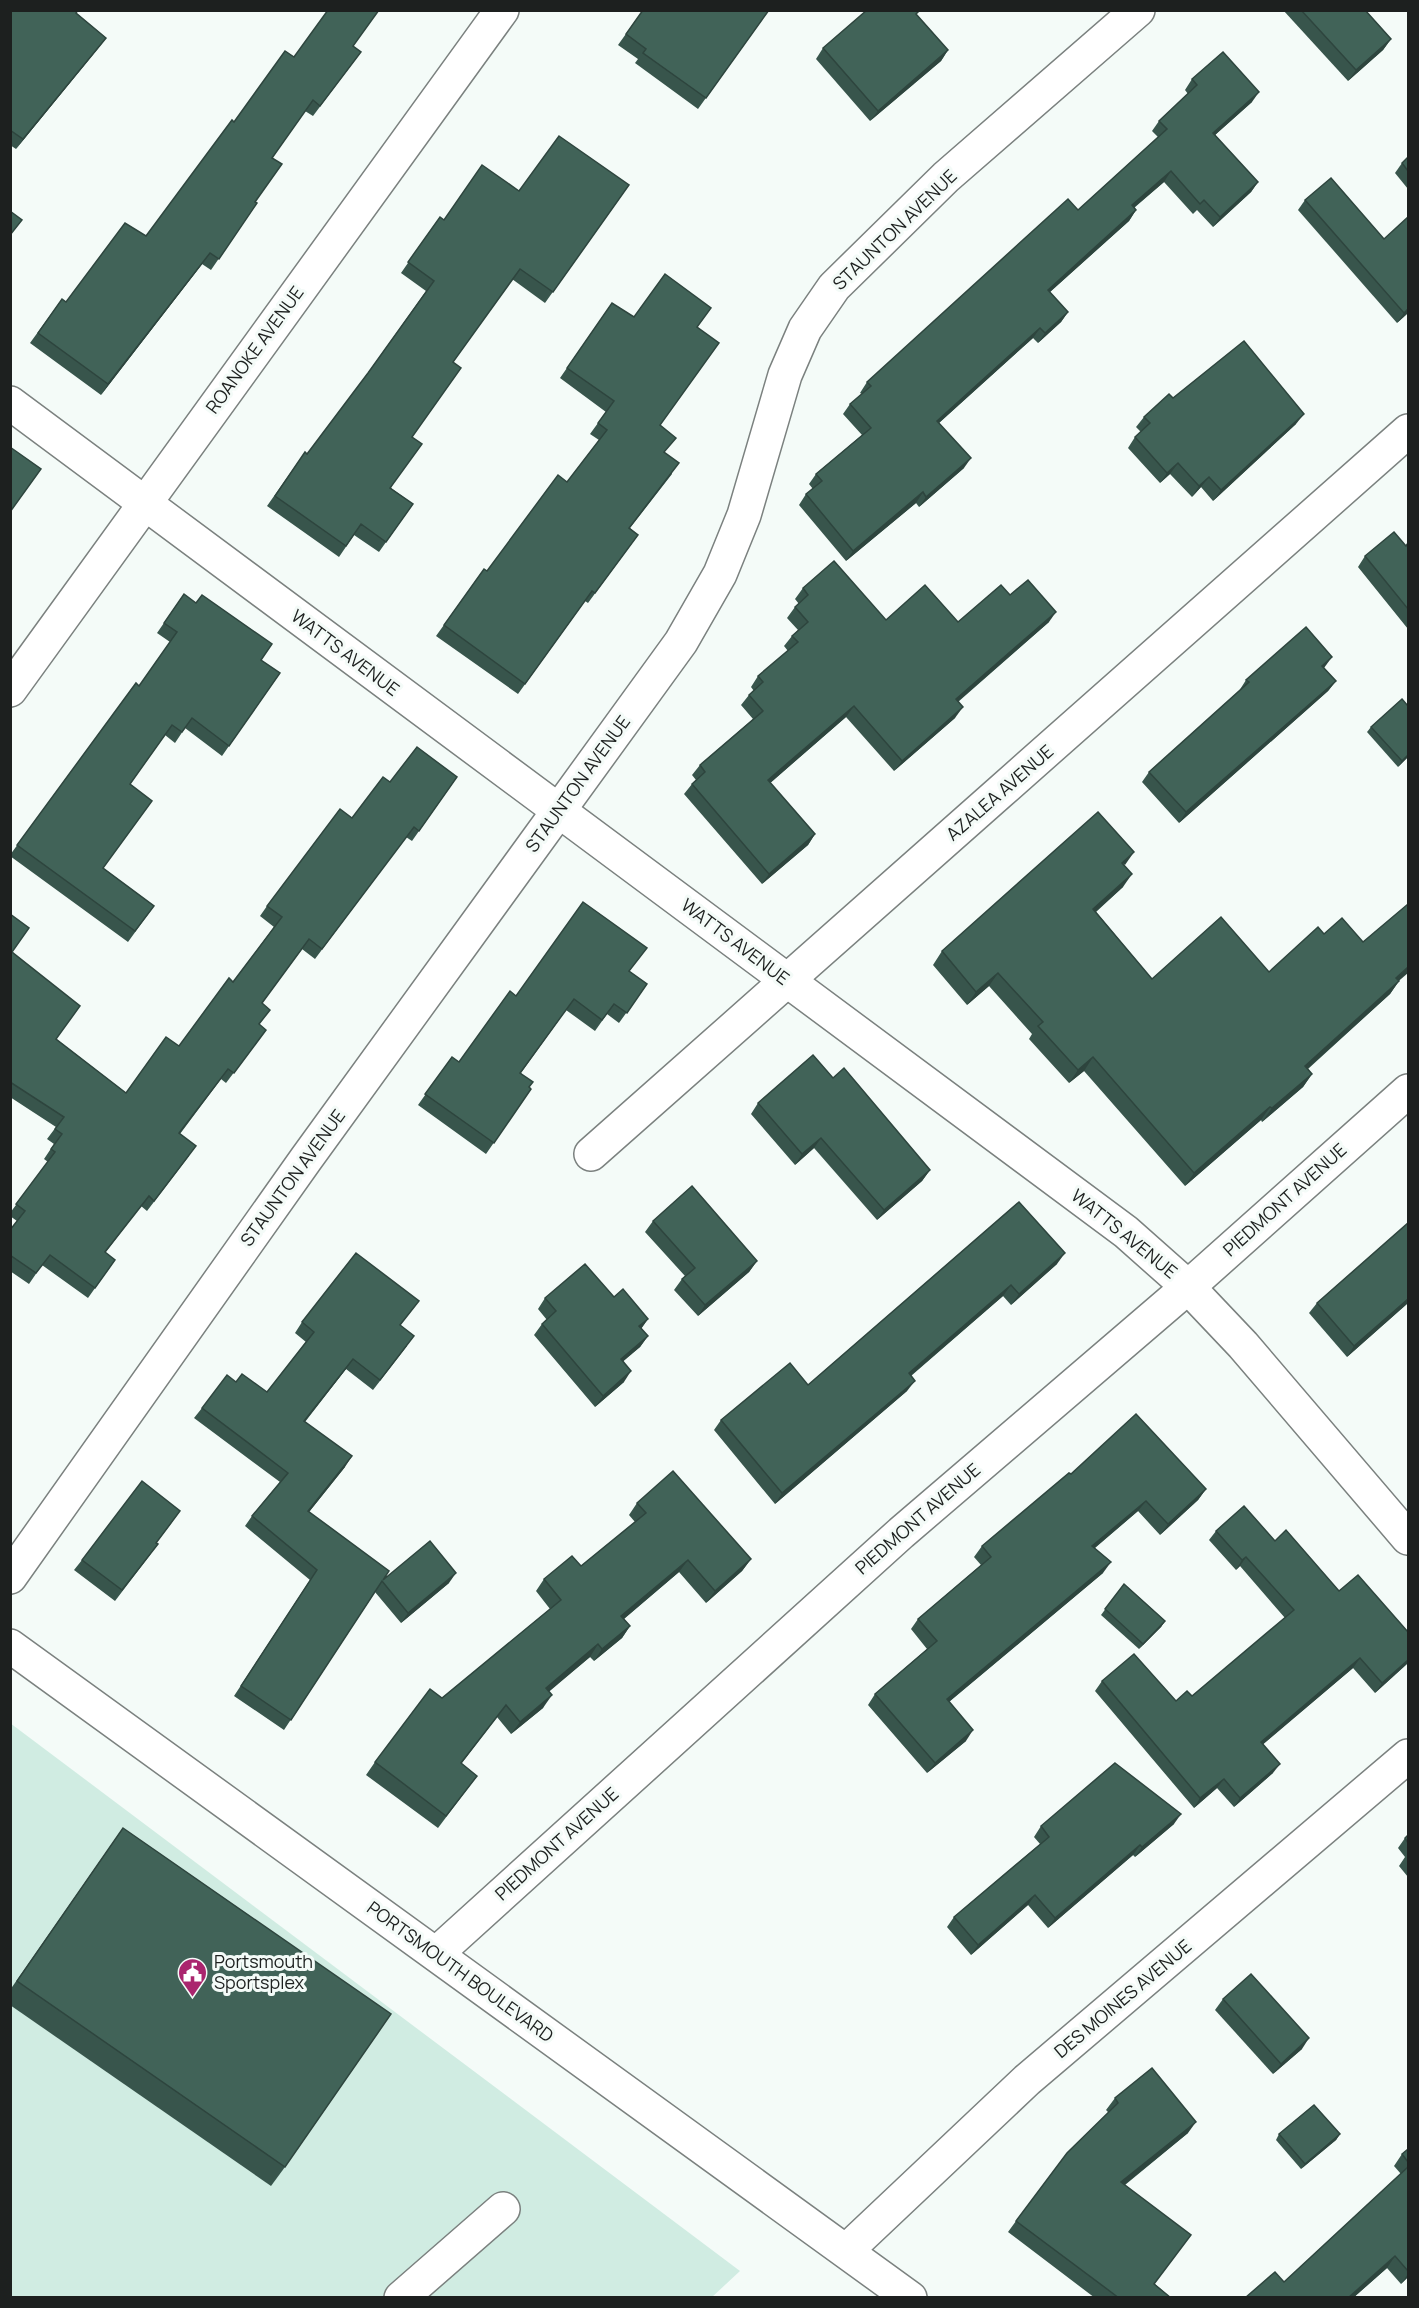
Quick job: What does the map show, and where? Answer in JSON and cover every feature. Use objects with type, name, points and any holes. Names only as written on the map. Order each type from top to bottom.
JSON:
[{"type":"street","name":"ROANOKE AVENUE","points":[[10,690],[502,10]]},
{"type":"street","name":"STAUNTON AVENUE","points":[[10,1577],[299,1168],[681,642],[720,573],[744,515],[786,375],[805,328],[834,287],[946,177],[1138,10]]},
{"type":"street","name":"WATTS AVENUE","points":[[10,403],[1126,1232],[1188,1287],[1243,1345],[1408,1538]]},
{"type":"street","name":"AZALEA AVENUE","points":[[591,1154],[786,980],[1204,615],[1408,431]]},
{"type":"street","name":"PIEDMONT AVENUE","points":[[436,1954],[901,1533],[1188,1287],[1408,1091]]},
{"type":"street","name":"PORTSMOUTH BOULEVARD","points":[[10,1646],[910,2298]]},
{"type":"street","name":"DES MOINES AVENUE","points":[[846,2251],[1028,2080],[1408,1756]]},
{"type":"street","points":[[401,2298],[503,2209]]},
{"type":"green space","name":"Portsmouth Sportsplex","points":[[10,1723],[740,2271],[711,2298],[11,2297]]},
{"type":"building","points":[[10,10],[78,10],[76,13],[106,38],[23,139],[10,130]]},
{"type":"building","points":[[328,10],[379,10],[353,46],[361,52],[320,106],[313,100],[272,158],[282,164],[219,259],[210,253],[108,384],[38,333],[62,299],[66,302],[125,223],[146,236],[232,120],[234,122],[285,51],[294,57]]},
{"type":"building","points":[[643,10],[769,10],[706,98],[643,53],[646,49],[626,34]]},
{"type":"building","points":[[867,10],[920,10],[916,14],[948,50],[878,111],[823,48]]},
{"type":"building","points":[[1301,10],[1365,10],[1391,39],[1356,70]]},
{"type":"building","points":[[1223,52],[1259,92],[1213,133],[1258,182],[1220,217],[1204,200],[1200,204],[1171,171],[1132,205],[1136,210],[1048,290],[1068,312],[1045,333],[1040,328],[937,421],[971,458],[926,497],[923,492],[853,551],[806,494],[822,481],[816,474],[871,428],[850,404],[871,386],[867,382],[1068,199],[1078,210],[1167,129],[1159,121],[1197,85],[1192,79]]},
{"type":"building","points":[[559,136],[629,185],[553,292],[520,269],[453,362],[461,368],[412,437],[422,444],[390,488],[413,504],[386,542],[361,524],[346,546],[275,496],[305,452],[307,454],[434,281],[408,262],[440,217],[444,220],[482,165],[519,191]]},
{"type":"building","points":[[1408,157],[1408,171],[1402,163]]},
{"type":"building","points":[[1331,178],[1384,239],[1408,217],[1408,309],[1404,313],[1305,200]]},
{"type":"building","points":[[10,211],[22,220],[10,235]]},
{"type":"building","points":[[665,274],[711,308],[697,327],[719,343],[660,425],[676,438],[664,452],[679,463],[629,528],[638,535],[595,593],[592,591],[525,684],[444,625],[484,569],[487,571],[558,475],[567,482],[607,430],[598,423],[614,401],[567,368],[612,303],[634,317]]},
{"type":"building","points":[[1244,341],[1304,414],[1221,490],[1209,477],[1199,486],[1178,463],[1167,473],[1135,437],[1150,423],[1144,417],[1169,394],[1173,398]]},
{"type":"building","points":[[10,447],[41,469],[10,512]]},
{"type":"building","points":[[1394,532],[1406,546],[1408,543],[1408,609],[1365,556]]},
{"type":"building","points":[[834,561],[886,620],[925,585],[958,622],[1001,585],[1010,595],[1028,580],[1056,612],[956,699],[963,707],[902,761],[854,706],[768,780],[815,834],[769,874],[692,784],[705,772],[700,765],[763,711],[749,695],[763,682],[758,676],[798,642],[792,636],[808,622],[795,607],[808,595],[803,588]]},
{"type":"building","points":[[184,594],[196,603],[202,595],[272,644],[261,660],[280,673],[229,746],[192,718],[182,732],[172,725],[130,784],[152,801],[103,868],[154,906],[135,931],[17,845],[136,683],[139,686],[177,632],[164,623]]},
{"type":"building","points":[[1306,627],[1332,657],[1322,666],[1336,681],[1186,812],[1149,772]]},
{"type":"building","points":[[1402,699],[1408,706],[1408,755],[1402,761],[1371,727]]},
{"type":"building","points":[[417,747],[457,777],[419,831],[414,827],[322,949],[309,939],[262,1003],[270,1010],[259,1024],[266,1030],[234,1073],[228,1069],[179,1133],[196,1146],[154,1201],[149,1196],[105,1252],[115,1260],[95,1288],[50,1255],[36,1273],[10,1255],[10,1230],[25,1211],[16,1204],[55,1152],[51,1149],[62,1134],[55,1129],[64,1117],[10,1082],[10,914],[29,928],[12,952],[80,1006],[56,1039],[126,1093],[166,1037],[179,1046],[229,978],[233,982],[282,917],[267,906],[340,809],[352,818],[383,777],[390,782]]},
{"type":"building","points":[[1098,812],[1134,852],[1122,863],[1132,874],[1093,909],[1152,979],[1221,917],[1269,972],[1318,927],[1324,934],[1342,918],[1363,942],[1408,904],[1408,967],[1396,978],[1399,981],[1305,1066],[1312,1074],[1194,1173],[1093,1057],[1078,1070],[1038,1026],[1043,1022],[998,973],[976,992],[942,951]]},
{"type":"building","points":[[583,902],[647,948],[629,971],[647,984],[627,1013],[614,1004],[602,1020],[574,999],[520,1073],[533,1082],[529,1087],[531,1089],[494,1143],[425,1094],[452,1057],[459,1062],[510,991],[516,996]]},
{"type":"building","points":[[813,1055],[833,1078],[844,1068],[930,1170],[884,1210],[821,1138],[802,1154],[758,1103]]},
{"type":"building","points":[[692,1186],[757,1261],[705,1305],[682,1279],[695,1268],[653,1221]]},
{"type":"building","points":[[1019,1202],[1065,1253],[1019,1294],[1011,1285],[909,1373],[915,1381],[782,1493],[721,1420],[790,1363],[808,1385]]},
{"type":"building","points":[[1408,1223],[1408,1299],[1354,1346],[1317,1303]]},
{"type":"building","points":[[356,1253],[419,1301],[400,1325],[414,1336],[380,1380],[353,1359],[304,1421],[352,1456],[308,1511],[389,1571],[383,1580],[430,1541],[456,1573],[408,1613],[382,1581],[291,1720],[241,1686],[317,1570],[252,1516],[288,1473],[202,1408],[227,1375],[236,1382],[242,1374],[267,1392],[314,1332],[302,1322]]},
{"type":"building","points":[[585,1264],[614,1297],[623,1289],[648,1319],[639,1326],[648,1336],[621,1359],[631,1371],[603,1396],[542,1324],[556,1311],[545,1298]]},
{"type":"building","points":[[1136,1414],[1206,1489],[1168,1524],[1146,1501],[1092,1546],[1111,1562],[947,1699],[973,1730],[935,1763],[875,1694],[937,1641],[918,1619],[991,1557],[982,1546],[1069,1473],[1071,1474]]},
{"type":"building","points":[[673,1471],[751,1559],[715,1591],[688,1560],[621,1616],[630,1626],[602,1649],[598,1644],[546,1688],[552,1695],[520,1722],[506,1705],[461,1763],[477,1776],[446,1816],[375,1762],[430,1689],[442,1698],[561,1600],[544,1579],[572,1556],[581,1566],[646,1513],[637,1503]]},
{"type":"building","points":[[142,1481],[180,1511],[122,1590],[82,1560]]},
{"type":"building","points":[[1244,1506],[1275,1541],[1286,1530],[1339,1591],[1358,1575],[1408,1632],[1408,1660],[1382,1683],[1360,1658],[1261,1742],[1280,1764],[1240,1798],[1224,1779],[1200,1798],[1102,1681],[1134,1654],[1176,1701],[1187,1691],[1192,1696],[1294,1610],[1246,1557],[1242,1560],[1216,1531]]},
{"type":"building","points":[[1124,1584],[1165,1621],[1143,1644],[1105,1609]]},
{"type":"building","points":[[1115,1763],[1181,1814],[1142,1847],[1140,1845],[1055,1918],[1035,1895],[978,1945],[954,1917],[1049,1837],[1041,1826]]},
{"type":"building","points":[[123,1828],[391,2014],[285,2167],[17,1981]]},
{"type":"building","points":[[1251,1974],[1309,2038],[1281,2064],[1223,1999]]},
{"type":"building","points":[[1152,2068],[1196,2122],[1121,2182],[1191,2235],[1154,2284],[1171,2298],[1119,2298],[1016,2221],[1067,2153],[1118,2103],[1115,2098]]},
{"type":"building","points":[[1314,2105],[1340,2134],[1305,2164],[1279,2134]]},
{"type":"building","points":[[1408,2149],[1408,2162],[1402,2154]]},
{"type":"building","points":[[1408,2167],[1408,2271],[1395,2256],[1348,2298],[1245,2298],[1275,2272],[1284,2282]]},
{"type":"place","name":"Portsmouth Sportsplex","points":[[193,1998]]}]
